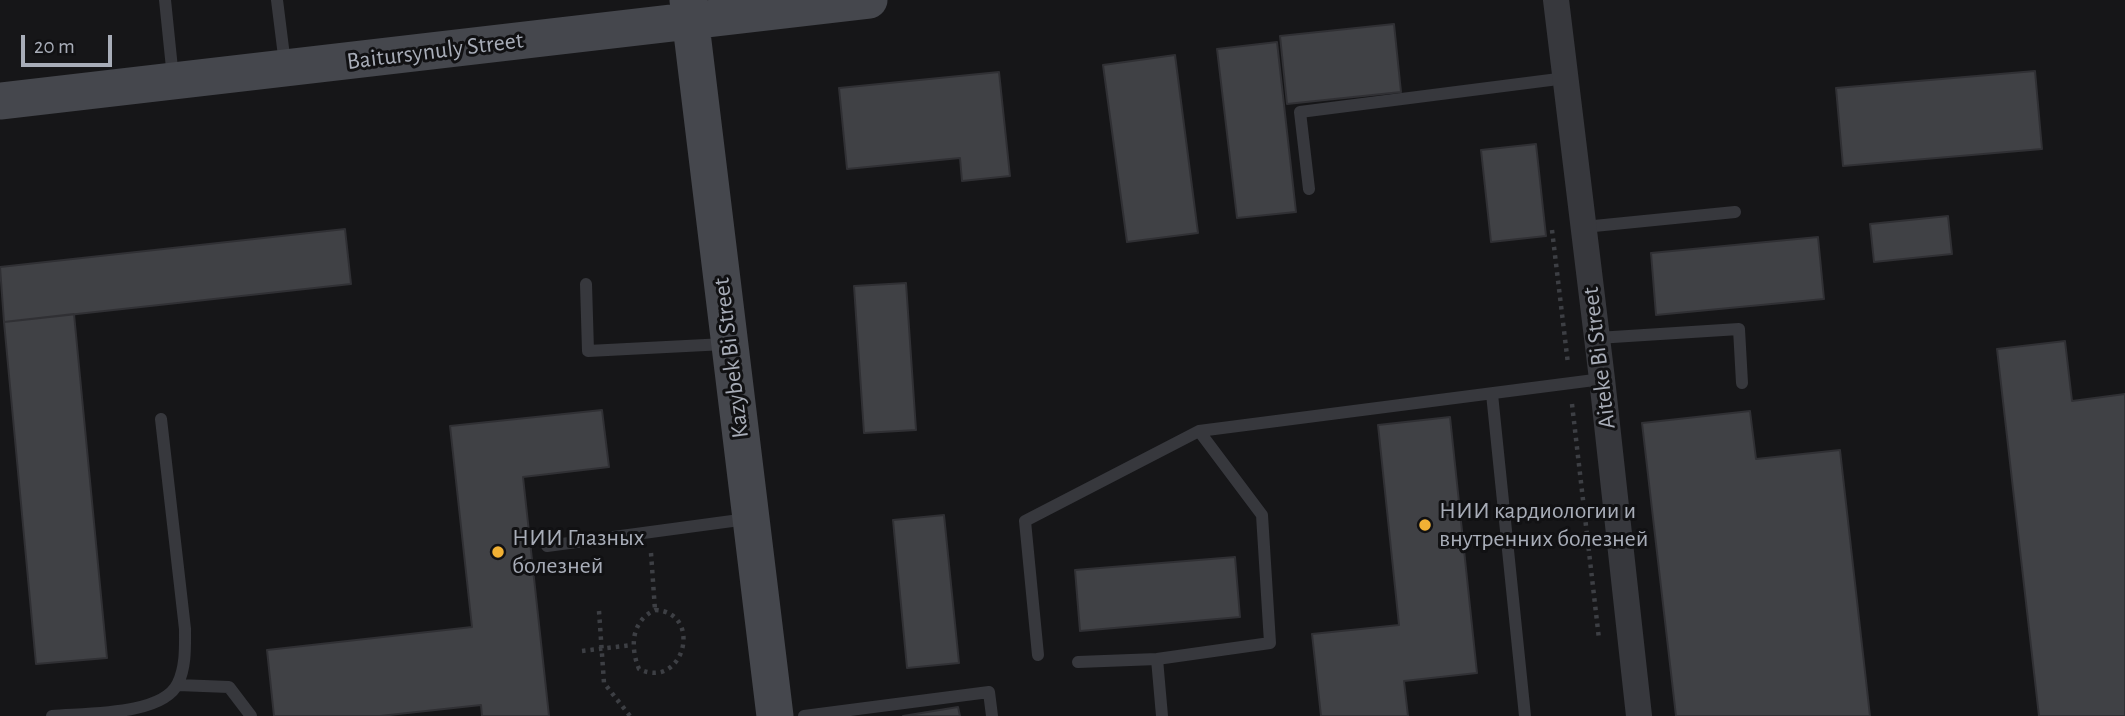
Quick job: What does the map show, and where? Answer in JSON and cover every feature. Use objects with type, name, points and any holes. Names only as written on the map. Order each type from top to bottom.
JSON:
[{"type":"street","name":"Baitursynuly Street","points":[[0,101],[285,68],[689,10],[869,0]]},
{"type":"street","name":"Aiteke Bi Street","points":[[1556,0],[1639,716]]},
{"type":"street","name":"Kazybek Bi Street","points":[[689,10],[775,716]]},
{"type":"lane","points":[[165,0],[173,81]]},
{"type":"lane","points":[[277,0],[285,68]]},
{"type":"lane","points":[[1309,189],[1300,112],[1566,78]]},
{"type":"lane","points":[[1584,227],[1735,212]]},
{"type":"lane","points":[[586,284],[588,351],[729,343]]},
{"type":"lane","points":[[1597,338],[1739,330],[1742,383]]},
{"type":"lane","points":[[1038,655],[1025,522],[1199,431],[1602,379]]},
{"type":"lane","points":[[1492,394],[1525,716]]},
{"type":"lane","points":[[52,716],[136,708],[160,702],[178,685],[185,659],[185,629],[160,419]]},
{"type":"lane","points":[[1077,662],[1157,659],[1270,643],[1262,515],[1199,431]]},
{"type":"lane","points":[[547,546],[751,519]]},
{"type":"lane","points":[[1157,659],[1162,716]]},
{"type":"lane","points":[[178,685],[229,687],[251,716]]},
{"type":"lane","points":[[804,716],[989,692],[992,716]]},
{"type":"path","points":[[1551,219],[1600,647]]},
{"type":"path","points":[[650,531],[655,610]]},
{"type":"path","points":[[655,610],[669,611],[677,618],[684,640],[682,652],[675,663],[661,673],[650,674],[639,669],[632,645],[640,622],[645,615],[655,610]]},
{"type":"path","points":[[599,611],[604,683],[630,716]]},
{"type":"path","points":[[582,651],[632,645]]},
{"type":"building","points":[[1394,24],[1401,92],[1287,104],[1280,36]]},
{"type":"building","points":[[1277,42],[1296,212],[1237,218],[1217,49]]},
{"type":"building","points":[[1175,55],[1198,233],[1127,242],[1103,65]]},
{"type":"building","points":[[2035,71],[2042,149],[1843,166],[1836,88]]},
{"type":"building","points":[[999,72],[1010,176],[962,181],[960,158],[847,169],[839,88]]},
{"type":"building","points":[[1536,144],[1546,236],[1491,242],[1481,150]]},
{"type":"building","points":[[1948,216],[1952,254],[1874,262],[1870,224]]},
{"type":"building","points":[[345,229],[351,284],[4,322],[0,267]]},
{"type":"building","points":[[1818,237],[1824,299],[1656,315],[1651,253]]},
{"type":"building","points":[[906,283],[916,430],[864,433],[854,286]]},
{"type":"building","points":[[74,314],[107,658],[36,664],[4,322]]},
{"type":"building","points":[[2065,341],[2072,401],[2125,394],[2125,716],[2039,716],[1997,349]]},
{"type":"building","name":"НИИ Глазных болезней","points":[[602,410],[609,467],[523,477],[549,716],[482,716],[481,705],[380,716],[274,716],[267,650],[472,627],[450,426]]},
{"type":"building","points":[[1750,411],[1756,459],[1840,450],[1870,716],[1676,716],[1642,423]]},
{"type":"building","name":"НИИ кардиологии и внутренних болезней","points":[[1450,417],[1477,673],[1404,681],[1408,716],[1321,716],[1312,634],[1399,625],[1378,425]]},
{"type":"building","points":[[944,515],[959,663],[907,668],[893,520]]},
{"type":"building","points":[[1235,557],[1240,617],[1080,631],[1075,570]]},
{"type":"building","points":[[958,707],[960,716],[903,716]]},
{"type":"place","name":"НИИ кардиологии и внутренних болезней","points":[[1425,525]]},
{"type":"place","name":"НИИ Глазных болезней","points":[[498,552]]}]
